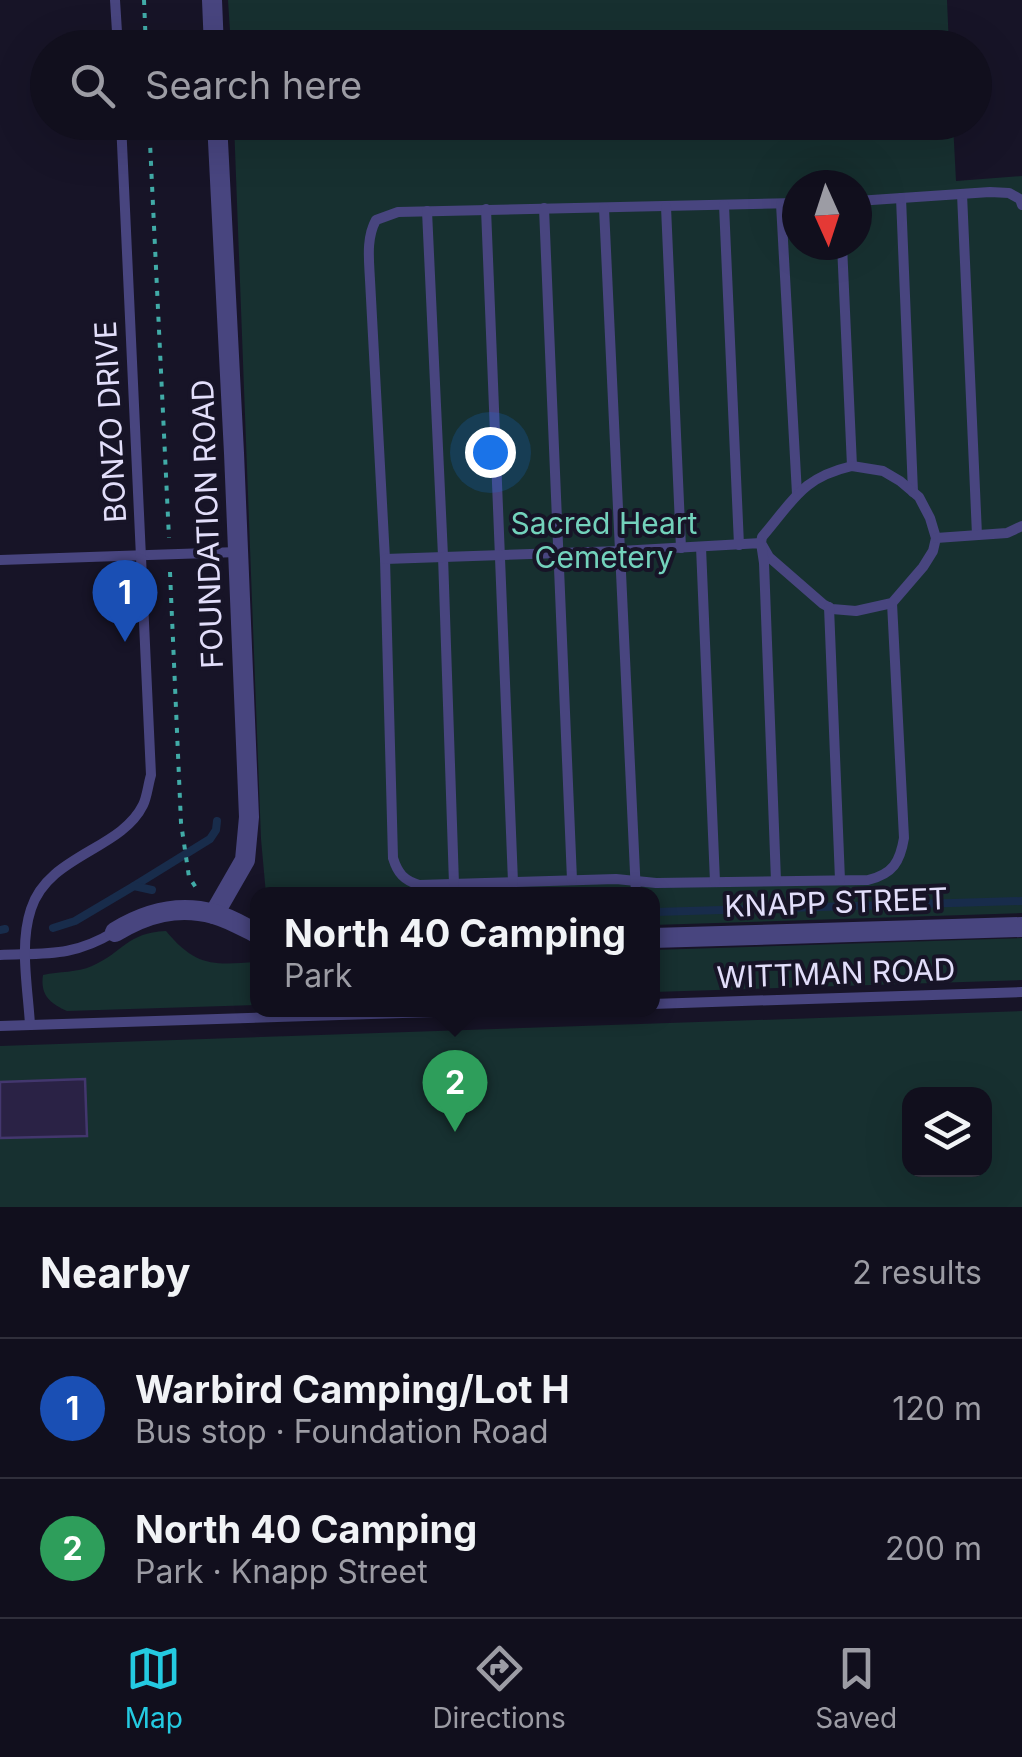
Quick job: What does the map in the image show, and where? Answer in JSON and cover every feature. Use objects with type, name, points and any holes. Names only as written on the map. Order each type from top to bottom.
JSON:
[{"type":"street","points":[[212,0],[213,30]]},
{"type":"street","name":"FOUNDATION ROAD","points":[[214,914],[245,860],[249,835],[219,140]]},
{"type":"street","points":[[115,932],[155,912],[178,910],[214,914],[250,930]]},
{"type":"street","name":"KNAPP STREET","points":[[660,938],[1022,926]]},
{"type":"lane","points":[[116,0],[117,30]]},
{"type":"lane","name":"BONZO DRIVE","points":[[30,1025],[26,928],[32,906],[43,886],[60,869],[131,822],[144,805],[151,775],[122,140]]},
{"type":"lane","points":[[872,200],[1009,193],[1020,199],[1022,205]]},
{"type":"lane","points":[[962,194],[978,535]]},
{"type":"lane","points":[[901,198],[914,493]]},
{"type":"lane","points":[[797,494],[781,204],[398,212],[376,220],[369,244],[385,559],[392,858],[401,876],[420,885],[880,877],[897,864],[904,838],[892,603]]},
{"type":"lane","points":[[724,205],[739,545]]},
{"type":"lane","points":[[666,207],[681,548]]},
{"type":"lane","points":[[544,208],[572,880]]},
{"type":"lane","points":[[604,208],[635,887]]},
{"type":"lane","points":[[486,209],[513,882]]},
{"type":"lane","points":[[426,211],[454,884]]},
{"type":"lane","points":[[843,260],[852,466]]},
{"type":"lane","points":[[761,543],[769,557],[829,607],[856,611],[892,603],[923,566],[936,538],[919,498],[900,480],[852,466],[818,477],[797,494],[762,538],[761,543],[776,881]]},
{"type":"lane","points":[[936,538],[1007,533],[1022,526]]},
{"type":"lane","points":[[385,559],[761,543]]},
{"type":"lane","points":[[701,547],[715,882]]},
{"type":"lane","points":[[0,560],[238,552]]},
{"type":"lane","points":[[829,607],[840,880]]},
{"type":"lane","points":[[0,955],[71,952],[115,932]]},
{"type":"lane","name":"WITTMAN ROAD","points":[[660,1004],[1022,992]]},
{"type":"lane","points":[[0,1026],[279,1017]]},
{"type":"path","points":[[144,0],[145,30]]},
{"type":"path","points":[[150,140],[187,865]]},
{"type":"green space","points":[[228,0],[947,0],[948,30],[230,30]]},
{"type":"green space","name":"Sacred Heart Cemetery","points":[[235,140],[954,140],[956,181],[1022,176],[1022,913],[660,925],[660,887],[265,887]]},
{"type":"green space","points":[[166,931],[187,951],[206,961],[250,962],[250,1005],[67,1011],[45,993],[43,975],[86,968],[133,939]]},
{"type":"green space","points":[[1022,938],[1022,980],[660,992],[660,950]]},
{"type":"green space","points":[[1022,1011],[1022,1207],[0,1207],[0,1046]]},
{"type":"building","points":[[85,1079],[87,1136],[0,1138],[0,1082]]},
{"type":"waterway","points":[[134,886],[210,839],[217,821]]},
{"type":"waterway","points":[[53,928],[75,921],[134,886],[152,890]]},
{"type":"waterway","points":[[660,912],[1022,901]]},
{"type":"waterway","points":[[0,930],[5,929]]},
{"type":"place","name":"Warbird Camping/Lot H","points":[[125,642]]},
{"type":"place","name":"North 40 Camping","points":[[455,1132]]}]
